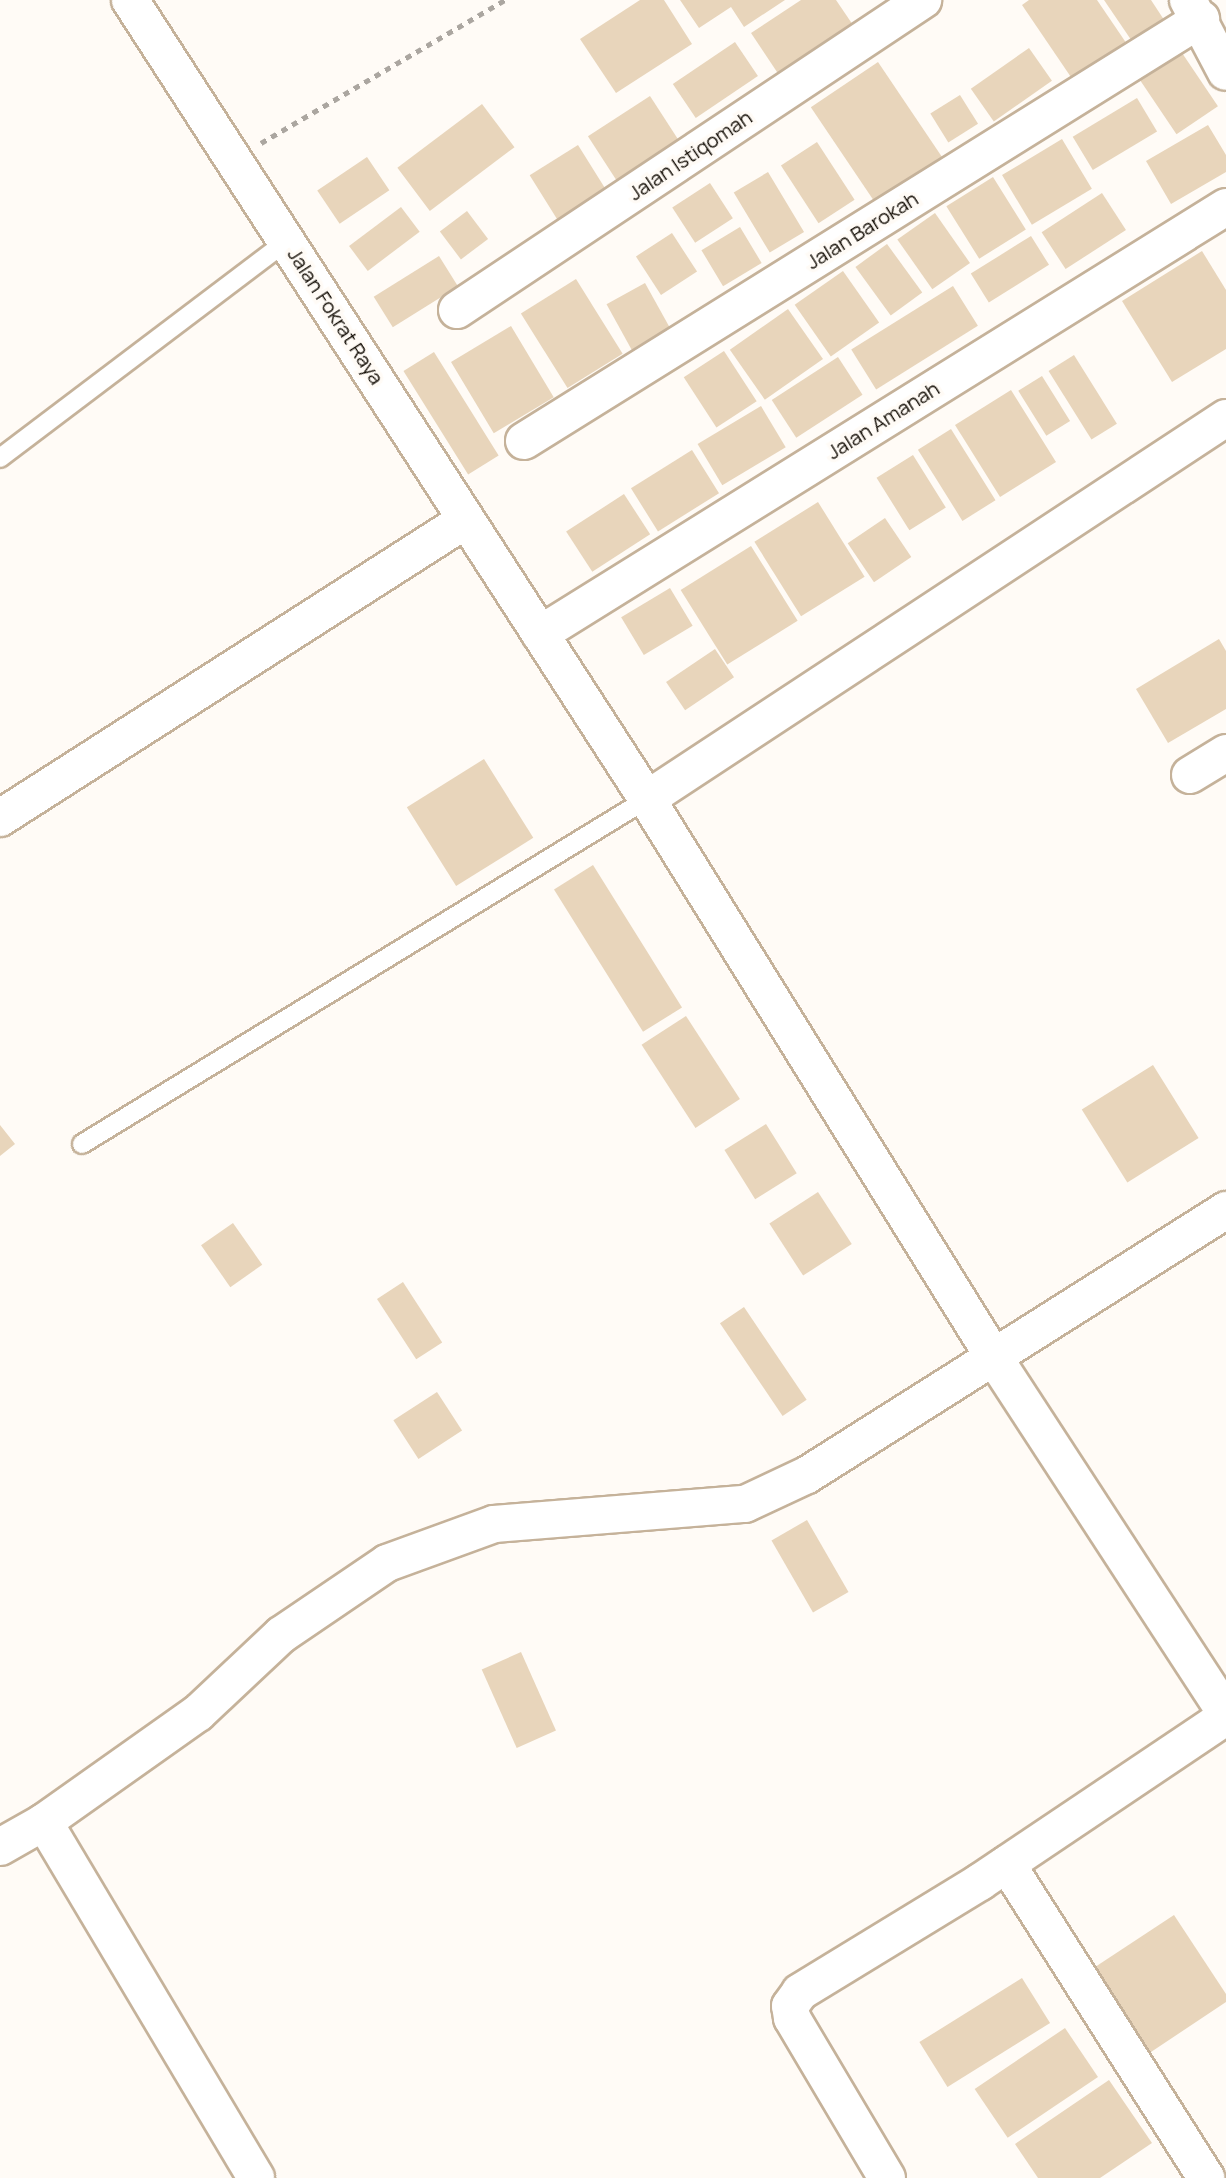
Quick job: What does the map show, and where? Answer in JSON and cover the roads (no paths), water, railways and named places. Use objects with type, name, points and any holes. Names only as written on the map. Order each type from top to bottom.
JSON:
[{"type":"street","name":"Jalan Fokrat Raya","points":[[130,0],[464,521],[647,799],[993,1356],[1226,1715]]},
{"type":"street","name":"Jalan Istiqomah","points":[[457,310],[923,0]]},
{"type":"street","points":[[1194,9],[1226,72]]},
{"type":"street","name":"Jalan Barokah","points":[[524,441],[1194,9]]},
{"type":"street","name":"Jalan Amanah","points":[[540,634],[1226,207]]},
{"type":"street","points":[[647,799],[1226,418]]},
{"type":"street","points":[[0,818],[464,521]]},
{"type":"street","points":[[1190,775],[1226,753]]},
{"type":"street","points":[[0,1847],[44,1822],[198,1713],[281,1635],[387,1563],[494,1524],[745,1504],[807,1475],[1226,1210]]},
{"type":"street","points":[[887,2178],[792,2018],[790,2006],[800,1992],[1007,1864],[1226,1715]]},
{"type":"street","points":[[44,1822],[256,2178]]},
{"type":"street","points":[[1007,1864],[1206,2178]]},
{"type":"lane","points":[[0,458],[287,241]]},
{"type":"lane","points":[[82,1144],[647,799]]}]
